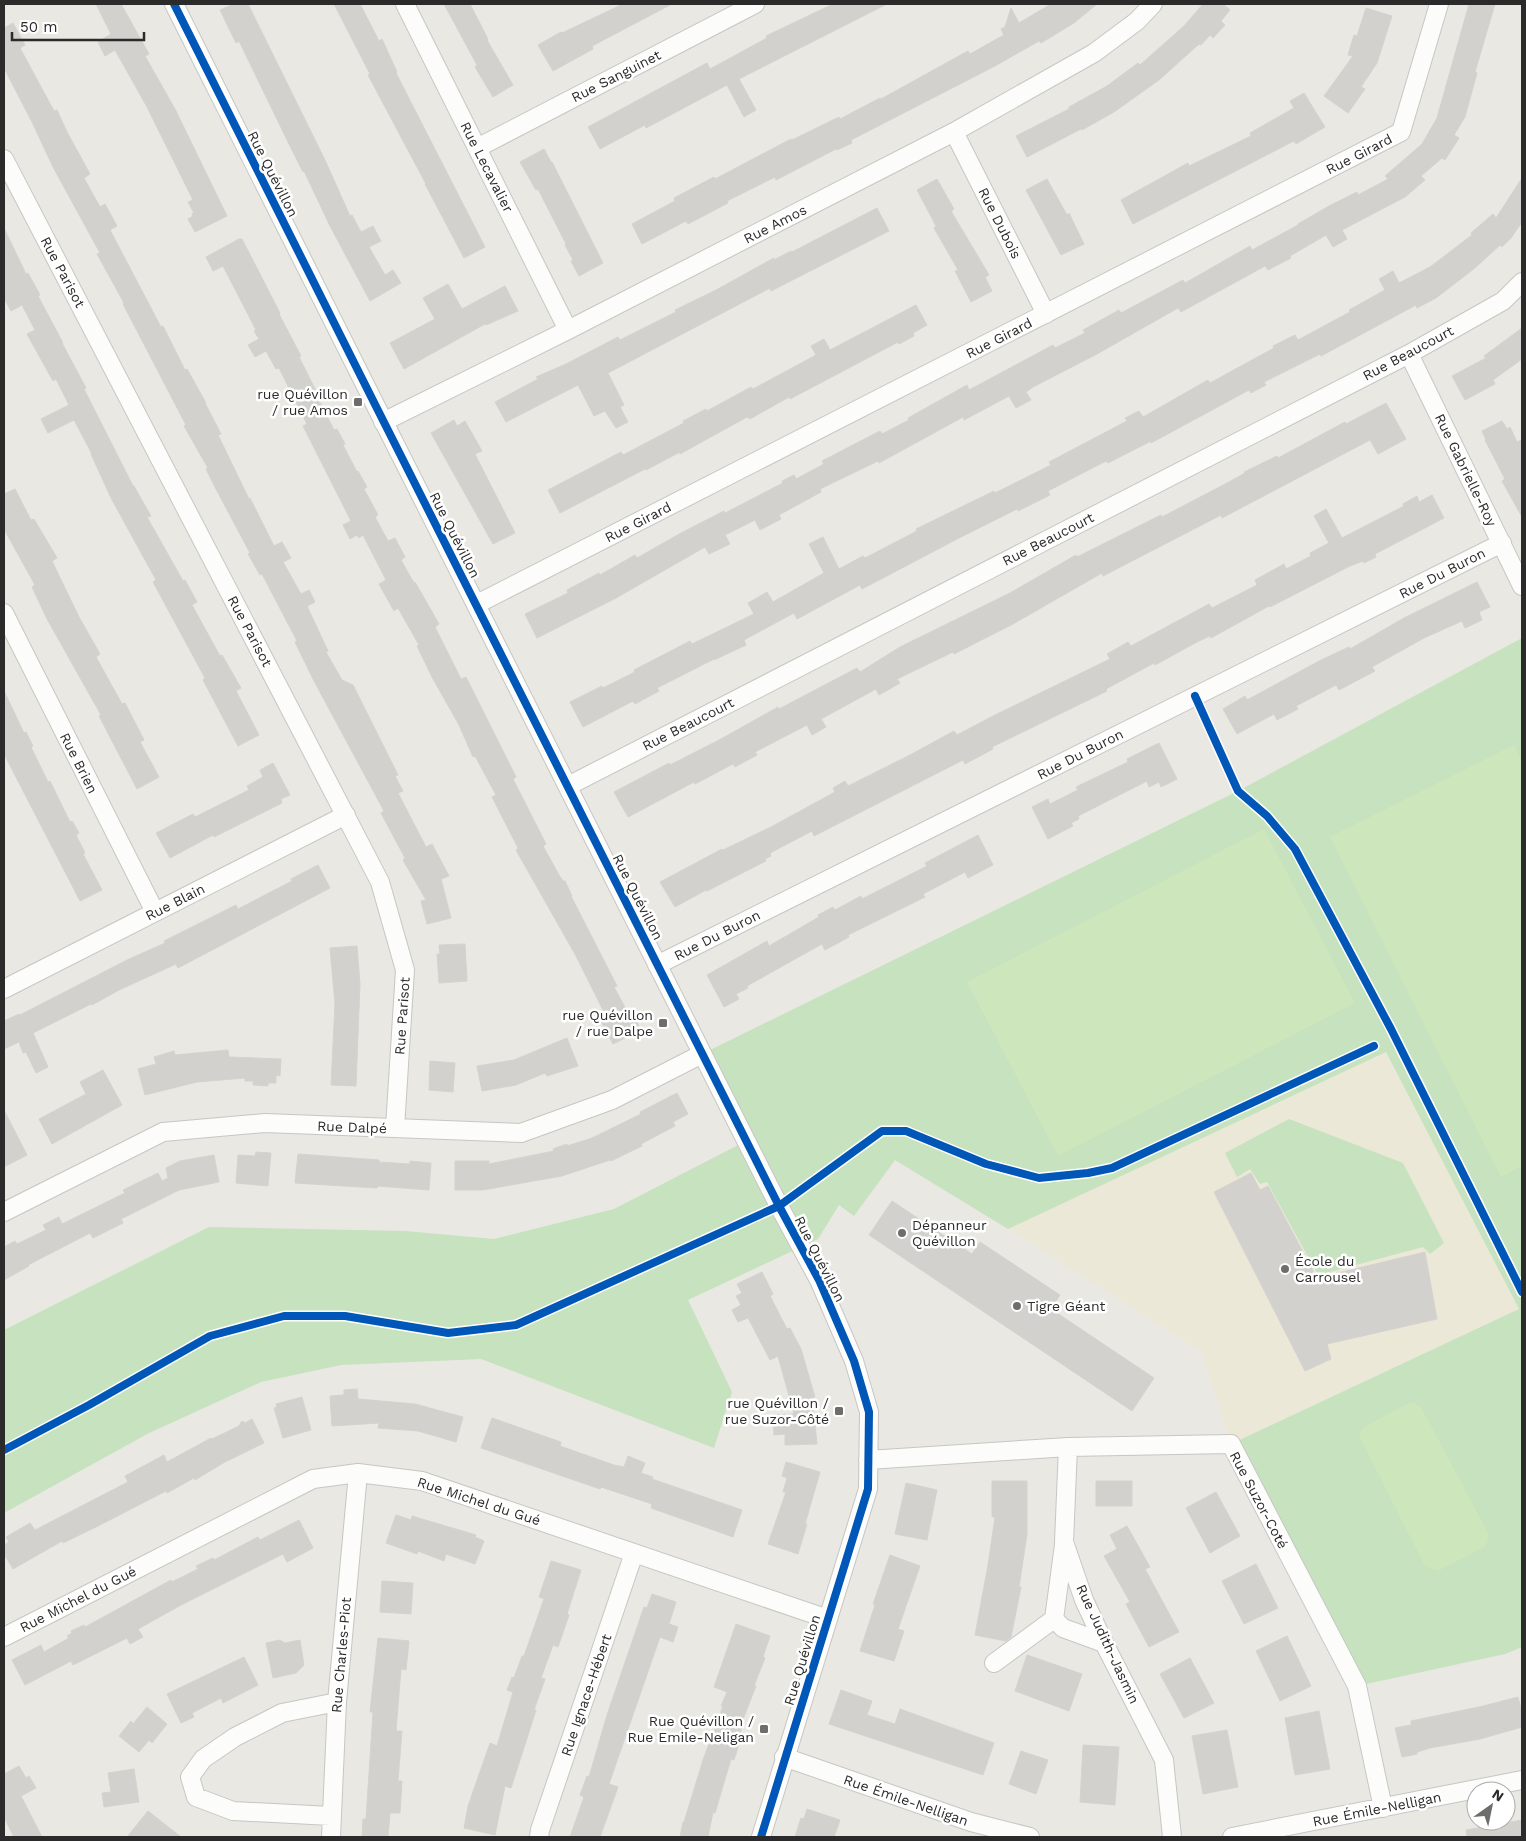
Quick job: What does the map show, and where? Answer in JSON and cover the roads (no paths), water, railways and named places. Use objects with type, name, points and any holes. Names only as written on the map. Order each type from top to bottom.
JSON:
[{"type":"street","name":"Rue Quévillon","points":[[174,4],[702,1054],[779,1206],[819,1280],[854,1361],[869,1412],[868,1489],[784,1757],[761,1837]]},
{"type":"street","name":"Rue Lecavalier","points":[[405,4],[568,330]]},
{"type":"street","name":"Rue Sanguinet","points":[[477,148],[755,4]]},
{"type":"street","name":"Rue Amos","points":[[383,422],[568,330],[954,132],[1094,53],[1137,21],[1153,4]]},
{"type":"street","name":"Rue Girard","points":[[477,604],[1402,132],[1439,4]]},
{"type":"street","name":"Rue Dubois","points":[[954,132],[1046,314]]},
{"type":"street","name":"Rue Parisot","points":[[4,159],[380,882],[405,970],[395,1128]]},
{"type":"street","name":"Rue Beaucourt","points":[[568,786],[1409,354],[1503,301],[1522,282]]},
{"type":"street","name":"Rue Gabrielle-Roy","points":[[1409,354],[1522,586]]},
{"type":"street","name":"Rue Du Buron","points":[[657,964],[1502,543]]},
{"type":"street","name":"Rue Brien","points":[[4,613],[154,912]]},
{"type":"street","name":"Rue Blain","points":[[4,989],[346,815]]},
{"type":"street","name":"Rue Dalpé","points":[[4,1212],[162,1132],[265,1123],[521,1133],[612,1100],[702,1054]]},
{"type":"street","name":"Rue Suzor-Coté","points":[[868,1460],[1068,1447],[1230,1444],[1357,1686],[1383,1808]]},
{"type":"street","name":"Rue Judith-Jasmin","points":[[1068,1447],[1064,1542],[1084,1600],[1164,1760],[1172,1837]]},
{"type":"street","name":"Rue Michel du Gué","points":[[4,1637],[313,1479],[358,1473],[422,1481],[828,1619]]},
{"type":"street","name":"Rue Charles-Piot","points":[[331,1837],[337,1702],[358,1473]]},
{"type":"street","points":[[994,1663],[1054,1619],[1064,1542]]},
{"type":"street","name":"Rue Ignace-Hébert","points":[[539,1837],[634,1553]]},
{"type":"street","points":[[1054,1619],[1064,1628],[1104,1643]]},
{"type":"street","points":[[331,1816],[233,1811],[196,1797],[190,1776],[204,1759],[235,1737],[282,1713],[337,1702]]},
{"type":"street","name":"Rue Émile-Nelligan","points":[[784,1757],[969,1830],[1030,1837]]},
{"type":"street","name":"Rue Émile-Nelligan","points":[[1232,1837],[1522,1780]]},
{"type":"place","name":"rue Quévillon / rue Amos","points":[[358,402]]},
{"type":"place","name":"rue Quévillon / rue Dalpe","points":[[663,1023]]},
{"type":"place","name":"Dépanneur Quévillon","points":[[902,1233]]},
{"type":"place","name":"École du Carrousel","points":[[1285,1269]]},
{"type":"place","name":"Tigre Géant","points":[[1017,1306]]},
{"type":"place","name":"rue Quévillon / rue Suzor-Côté","points":[[839,1411]]},
{"type":"place","name":"Rue Quévillon / Rue Emile-Neligan","points":[[764,1729]]}]
